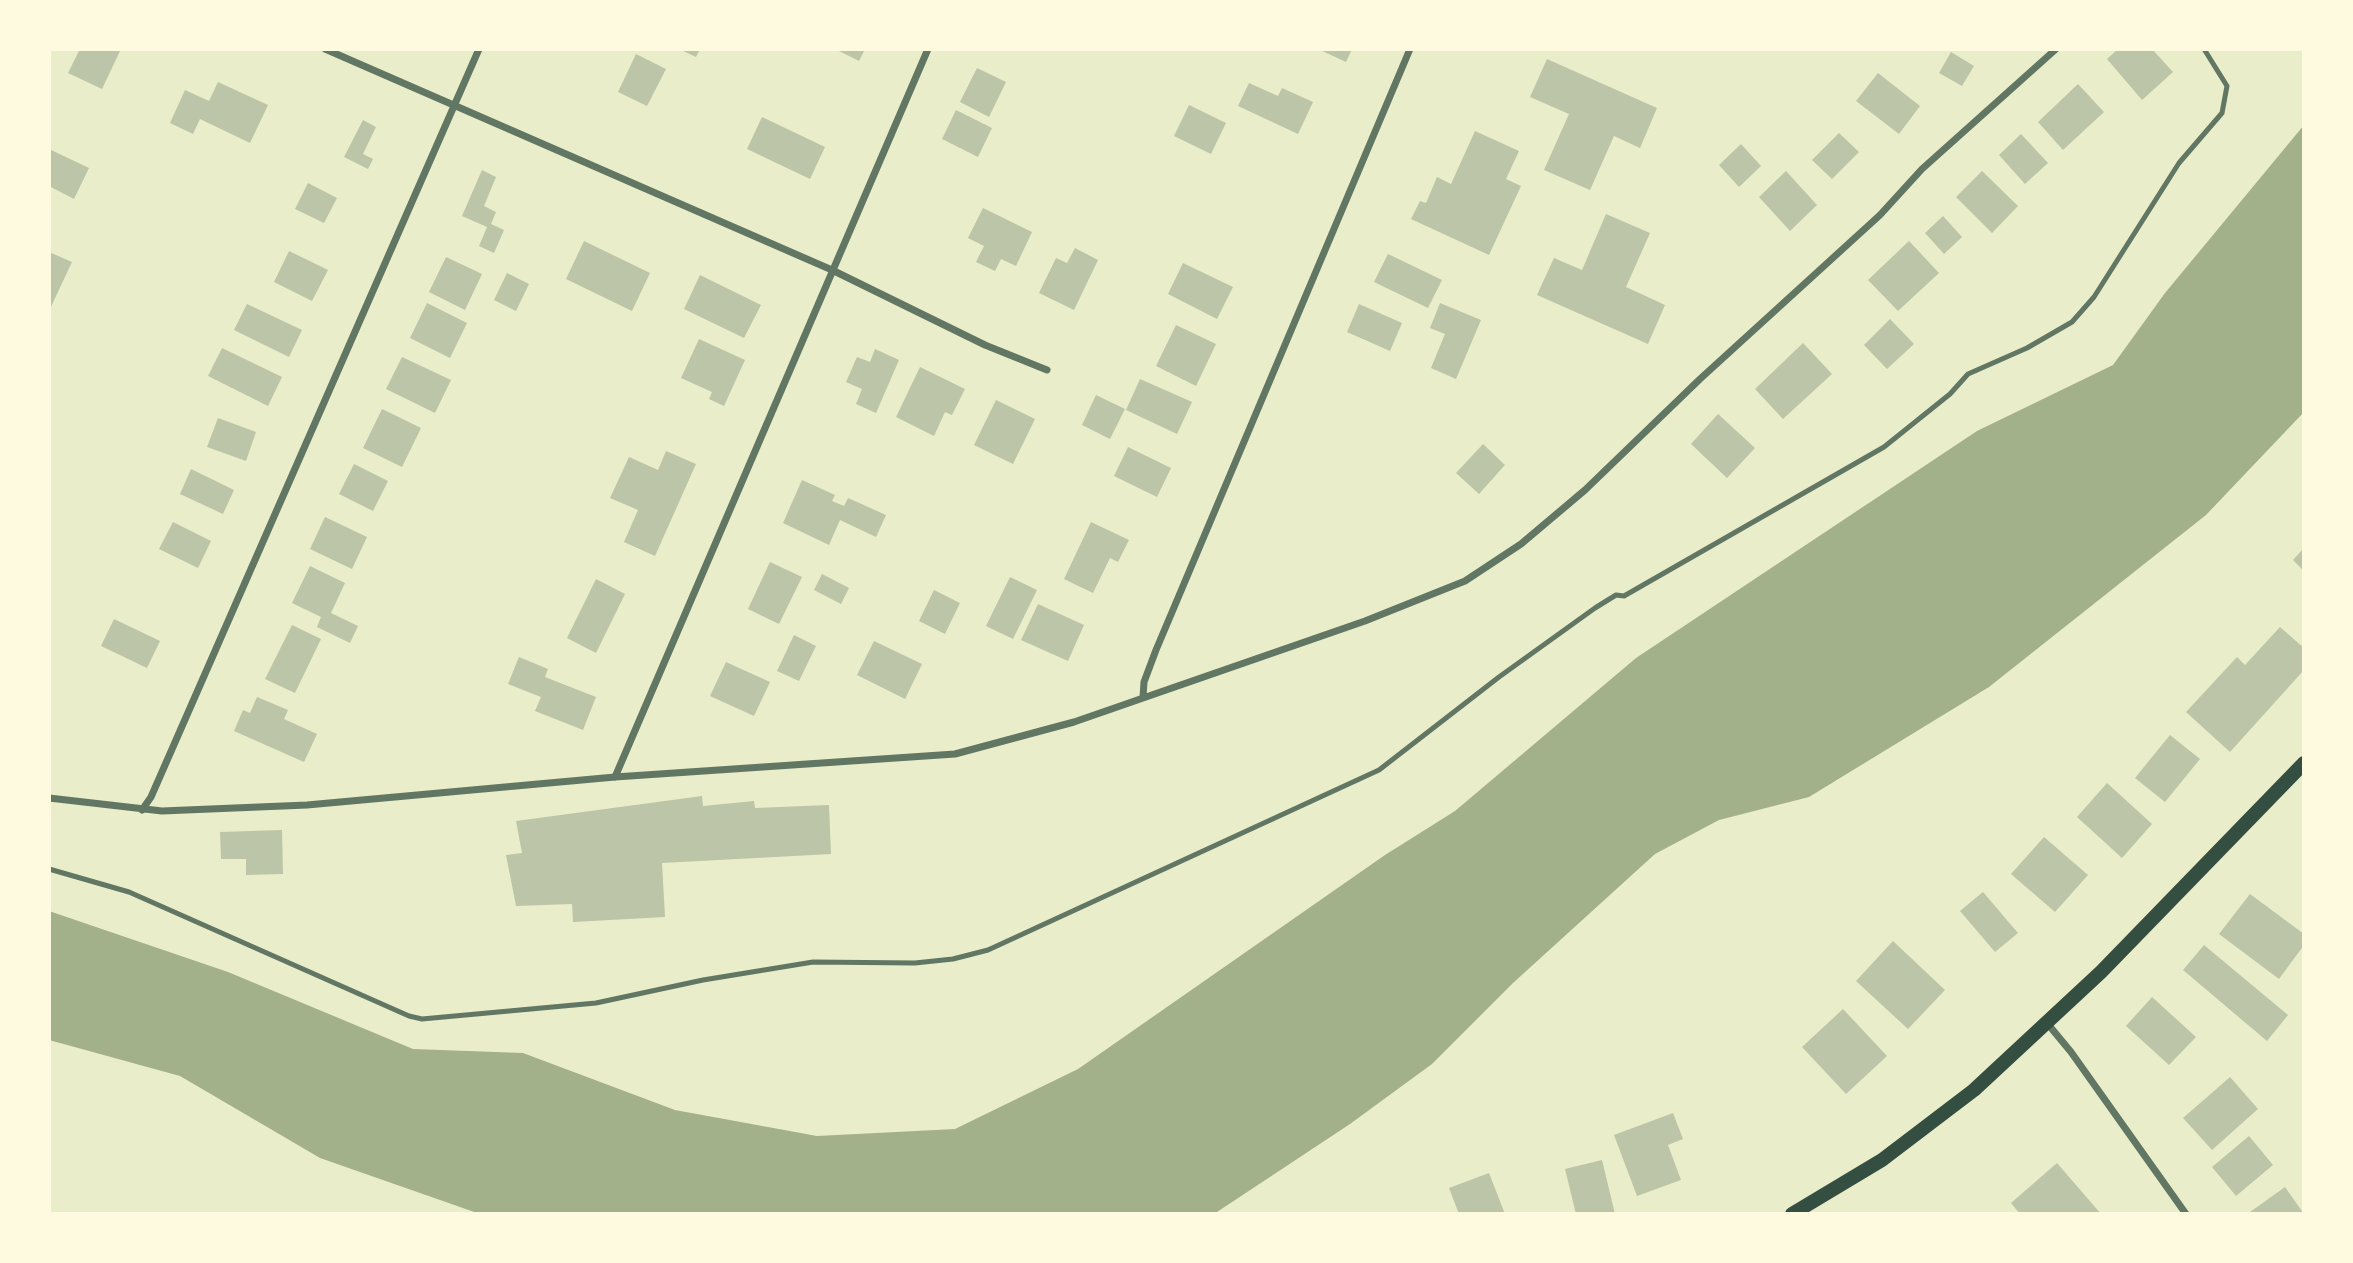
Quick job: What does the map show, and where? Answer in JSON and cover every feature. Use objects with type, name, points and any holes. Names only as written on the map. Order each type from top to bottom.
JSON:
[{"type":"main road","points":[[1792,1214],[1882,1160],[1928,1127],[2047,1023],[2101,972],[2304,763]]},
{"type":"street","points":[[325,49],[832,270],[985,345],[1047,370]]},
{"type":"street","points":[[142,810],[151,797],[480,49]]},
{"type":"street","points":[[615,777],[928,49]]},
{"type":"street","points":[[1143,697],[1144,682],[1156,650],[1410,49]]},
{"type":"street","points":[[49,798],[142,810],[307,805],[615,777],[955,754],[1074,722],[1442,592],[1465,581],[1521,544],[1586,489],[1700,379],[1880,215],[1922,169],[2056,49]]},
{"type":"street","points":[[2047,1023],[2071,1052],[2186,1214]]},
{"type":"lane","points":[[49,869],[139,897],[409,1016],[422,1019],[596,1003],[703,980],[814,962],[915,963],[953,959],[988,950],[1379,771],[1499,677],[1595,608],[1616,595],[1624,596],[1884,447],[1950,394],[1968,374],[2027,348],[2073,322],[2094,298],[2179,163],[2222,113],[2227,86],[2204,49]]},
{"type":"shaded area","points":[[2304,125],[2304,412],[2206,515],[1989,687],[1809,797],[1719,820],[1655,854],[1513,983],[1432,1064],[1350,1124],[1217,1212],[480,1214],[320,1158],[180,1076],[49,1040],[49,911],[228,972],[413,1049],[523,1053],[675,1110],[817,1136],[955,1129],[1078,1069],[1385,855],[1455,811],[1636,658],[1977,431],[2113,365],[2165,293]]},
{"type":"building","points":[[80,49],[121,49],[102,89],[68,73]]},
{"type":"building","points":[[679,49],[700,49],[696,57]]},
{"type":"building","points":[[835,49],[865,49],[859,61]]},
{"type":"building","points":[[1318,49],[1352,49],[1346,62]]},
{"type":"building","points":[[2118,49],[2152,49],[2173,72],[2142,100],[2107,59]]},
{"type":"building","points":[[1951,52],[1974,66],[1962,86],[1939,73]]},
{"type":"building","points":[[636,54],[666,69],[647,106],[618,92]]},
{"type":"building","points":[[1547,59],[1657,108],[1640,148],[1614,136],[1590,190],[1544,170],[1569,114],[1530,97]]},
{"type":"building","points":[[977,68],[1006,82],[989,117],[960,102]]},
{"type":"building","points":[[1878,73],[1920,106],[1899,134],[1856,101]]},
{"type":"building","points":[[218,82],[268,105],[250,143],[200,119],[193,134],[170,123],[185,90],[209,101]]},
{"type":"building","points":[[1249,83],[1278,96],[1282,88],[1313,102],[1298,134],[1238,106]]},
{"type":"building","points":[[2078,84],[2104,112],[2063,150],[2038,122]]},
{"type":"building","points":[[1189,105],[1226,123],[1211,154],[1174,136]]},
{"type":"building","points":[[956,110],[992,128],[978,157],[942,139]]},
{"type":"building","points":[[762,117],[825,147],[810,179],[747,149]]},
{"type":"building","points":[[363,120],[376,127],[363,154],[373,159],[368,169],[344,157]]},
{"type":"building","points":[[1475,131],[1519,151],[1506,179],[1521,186],[1489,255],[1411,219],[1420,201],[1426,203],[1437,177],[1451,184]]},
{"type":"building","points":[[1839,133],[1859,152],[1832,179],[1812,160]]},
{"type":"building","points":[[2021,134],[2048,163],[2025,184],[1999,155]]},
{"type":"building","points":[[1741,144],[1761,166],[1739,187],[1719,165]]},
{"type":"building","points":[[49,149],[89,168],[74,199],[49,186]]},
{"type":"building","points":[[482,170],[496,177],[484,206],[496,212],[491,224],[504,230],[494,253],[479,246],[487,227],[462,216]]},
{"type":"building","points":[[1786,171],[1817,205],[1790,231],[1759,197]]},
{"type":"building","points":[[1982,171],[2018,206],[1992,233],[1956,197]]},
{"type":"building","points":[[308,183],[337,198],[324,223],[295,209]]},
{"type":"building","points":[[983,208],[1032,232],[1016,266],[1001,259],[995,271],[976,262],[984,246],[968,238]]},
{"type":"building","points":[[1606,214],[1650,233],[1626,287],[1665,305],[1648,344],[1537,295],[1554,258],[1582,270]]},
{"type":"building","points":[[1943,216],[1962,237],[1944,254],[1925,233]]},
{"type":"building","points":[[584,241],[650,273],[632,311],[566,279]]},
{"type":"building","points":[[1909,241],[1939,273],[1898,311],[1868,280]]},
{"type":"building","points":[[1075,248],[1098,260],[1074,310],[1039,293],[1056,258],[1067,263]]},
{"type":"building","points":[[289,251],[328,270],[312,301],[274,282]]},
{"type":"building","points":[[49,252],[72,262],[49,311]]},
{"type":"building","points":[[1388,254],[1442,280],[1428,308],[1374,282]]},
{"type":"building","points":[[446,257],[482,274],[465,310],[429,292]]},
{"type":"building","points":[[1183,263],[1233,287],[1217,319],[1168,294]]},
{"type":"building","points":[[507,273],[529,284],[516,311],[494,300]]},
{"type":"building","points":[[700,275],[761,305],[744,338],[684,309]]},
{"type":"building","points":[[427,303],[467,323],[450,358],[410,338]]},
{"type":"building","points":[[1440,303],[1481,320],[1456,379],[1431,368],[1445,334],[1430,328]]},
{"type":"building","points":[[247,304],[302,330],[289,357],[234,330]]},
{"type":"building","points":[[1359,304],[1402,323],[1390,351],[1347,332]]},
{"type":"building","points":[[1890,319],[1914,344],[1887,369],[1864,345]]},
{"type":"building","points":[[1176,325],[1216,344],[1196,386],[1156,366]]},
{"type":"building","points":[[699,339],[745,360],[724,406],[709,399],[712,392],[681,378]]},
{"type":"building","points":[[1803,343],[1832,374],[1783,419],[1755,389]]},
{"type":"building","points":[[222,348],[282,377],[268,406],[208,376]]},
{"type":"building","points":[[875,349],[899,360],[876,413],[856,404],[862,389],[846,382],[857,357],[870,362]]},
{"type":"building","points":[[402,357],[451,380],[435,413],[386,389]]},
{"type":"building","points":[[920,367],[965,389],[952,415],[945,412],[934,436],[896,417]]},
{"type":"building","points":[[1140,379],[1192,402],[1177,434],[1126,410]]},
{"type":"building","points":[[1096,395],[1125,409],[1110,439],[1082,425]]},
{"type":"building","points":[[996,400],[1035,419],[1013,464],[974,445]]},
{"type":"building","points":[[382,409],[421,428],[402,467],[363,448]]},
{"type":"building","points":[[1718,414],[1755,448],[1727,478],[1691,444]]},
{"type":"building","points":[[218,418],[256,432],[246,461],[207,447]]},
{"type":"building","points":[[1483,444],[1505,465],[1479,494],[1456,473]]},
{"type":"building","points":[[1128,447],[1171,468],[1157,497],[1114,476]]},
{"type":"building","points":[[666,451],[696,464],[655,556],[624,542],[638,510],[610,498],[629,457],[658,470]]},
{"type":"building","points":[[354,464],[388,481],[373,511],[339,494]]},
{"type":"building","points":[[191,469],[234,490],[223,514],[180,494]]},
{"type":"building","points":[[802,480],[835,495],[832,501],[844,506],[848,498],[886,515],[876,537],[840,520],[829,545],[783,523]]},
{"type":"building","points":[[325,517],[367,537],[352,569],[310,549]]},
{"type":"building","points":[[173,522],[211,541],[198,568],[159,549]]},
{"type":"building","points":[[1091,522],[1129,540],[1118,562],[1110,558],[1093,593],[1064,579]]},
{"type":"building","points":[[2304,548],[2304,571],[2293,560]]},
{"type":"building","points":[[770,562],[802,577],[779,624],[748,609]]},
{"type":"building","points":[[310,566],[345,583],[331,613],[358,626],[350,643],[317,627],[321,617],[292,603]]},
{"type":"building","points":[[822,574],[849,588],[841,604],[814,590]]},
{"type":"building","points":[[1010,577],[1037,590],[1013,639],[986,626]]},
{"type":"building","points":[[596,579],[625,594],[596,653],[567,638]]},
{"type":"building","points":[[934,590],[960,603],[945,634],[919,621]]},
{"type":"building","points":[[1038,604],[1084,625],[1068,661],[1021,640]]},
{"type":"building","points":[[114,619],[160,641],[147,668],[101,646]]},
{"type":"building","points":[[292,625],[321,639],[295,693],[265,679]]},
{"type":"building","points":[[2280,627],[2304,648],[2304,670],[2230,752],[2186,712],[2237,657],[2245,665]]},
{"type":"building","points":[[794,635],[816,646],[799,681],[777,671]]},
{"type":"building","points":[[874,641],[922,664],[905,699],[857,675]]},
{"type":"building","points":[[519,657],[548,669],[545,677],[596,697],[583,730],[535,711],[541,697],[508,684]]},
{"type":"building","points":[[726,662],[770,682],[754,716],[710,696]]},
{"type":"building","points":[[257,697],[288,710],[284,719],[317,734],[304,762],[234,731],[243,710],[250,713]]},
{"type":"building","points":[[2170,735],[2200,759],[2165,802],[2135,778]]},
{"type":"building","points":[[2107,783],[2152,824],[2122,858],[2077,817]]},
{"type":"building","points":[[702,796],[703,806],[754,801],[755,808],[829,805],[831,854],[662,863],[665,917],[573,922],[572,904],[516,906],[506,855],[522,853],[516,821]]},
{"type":"building","points":[[282,830],[283,874],[246,875],[246,859],[221,859],[220,832]]},
{"type":"building","points":[[2044,837],[2088,875],[2055,912],[2011,874]]},
{"type":"building","points":[[1983,892],[2018,933],[1995,952],[1960,911]]},
{"type":"building","points":[[2250,894],[2304,934],[2304,945],[2279,979],[2219,934]]},
{"type":"building","points":[[1893,941],[1945,990],[1908,1029],[1856,981]]},
{"type":"building","points":[[2204,945],[2288,1015],[2267,1041],[2183,970]]},
{"type":"building","points":[[2152,997],[2196,1037],[2169,1065],[2126,1026]]},
{"type":"building","points":[[1843,1009],[1887,1056],[1846,1094],[1802,1047]]},
{"type":"building","points":[[2230,1077],[2258,1109],[2212,1150],[2183,1118]]},
{"type":"building","points":[[1673,1113],[1683,1139],[1668,1145],[1681,1180],[1637,1196],[1614,1135]]},
{"type":"building","points":[[2249,1136],[2273,1165],[2236,1196],[2212,1167]]},
{"type":"building","points":[[1602,1160],[1615,1214],[1576,1214],[1565,1169]]},
{"type":"building","points":[[2057,1163],[2101,1214],[2020,1214],[2011,1203]]},
{"type":"building","points":[[1489,1173],[1505,1214],[1459,1214],[1449,1188]]},
{"type":"building","points":[[2285,1187],[2304,1214],[2251,1214],[2250,1212]]}]
